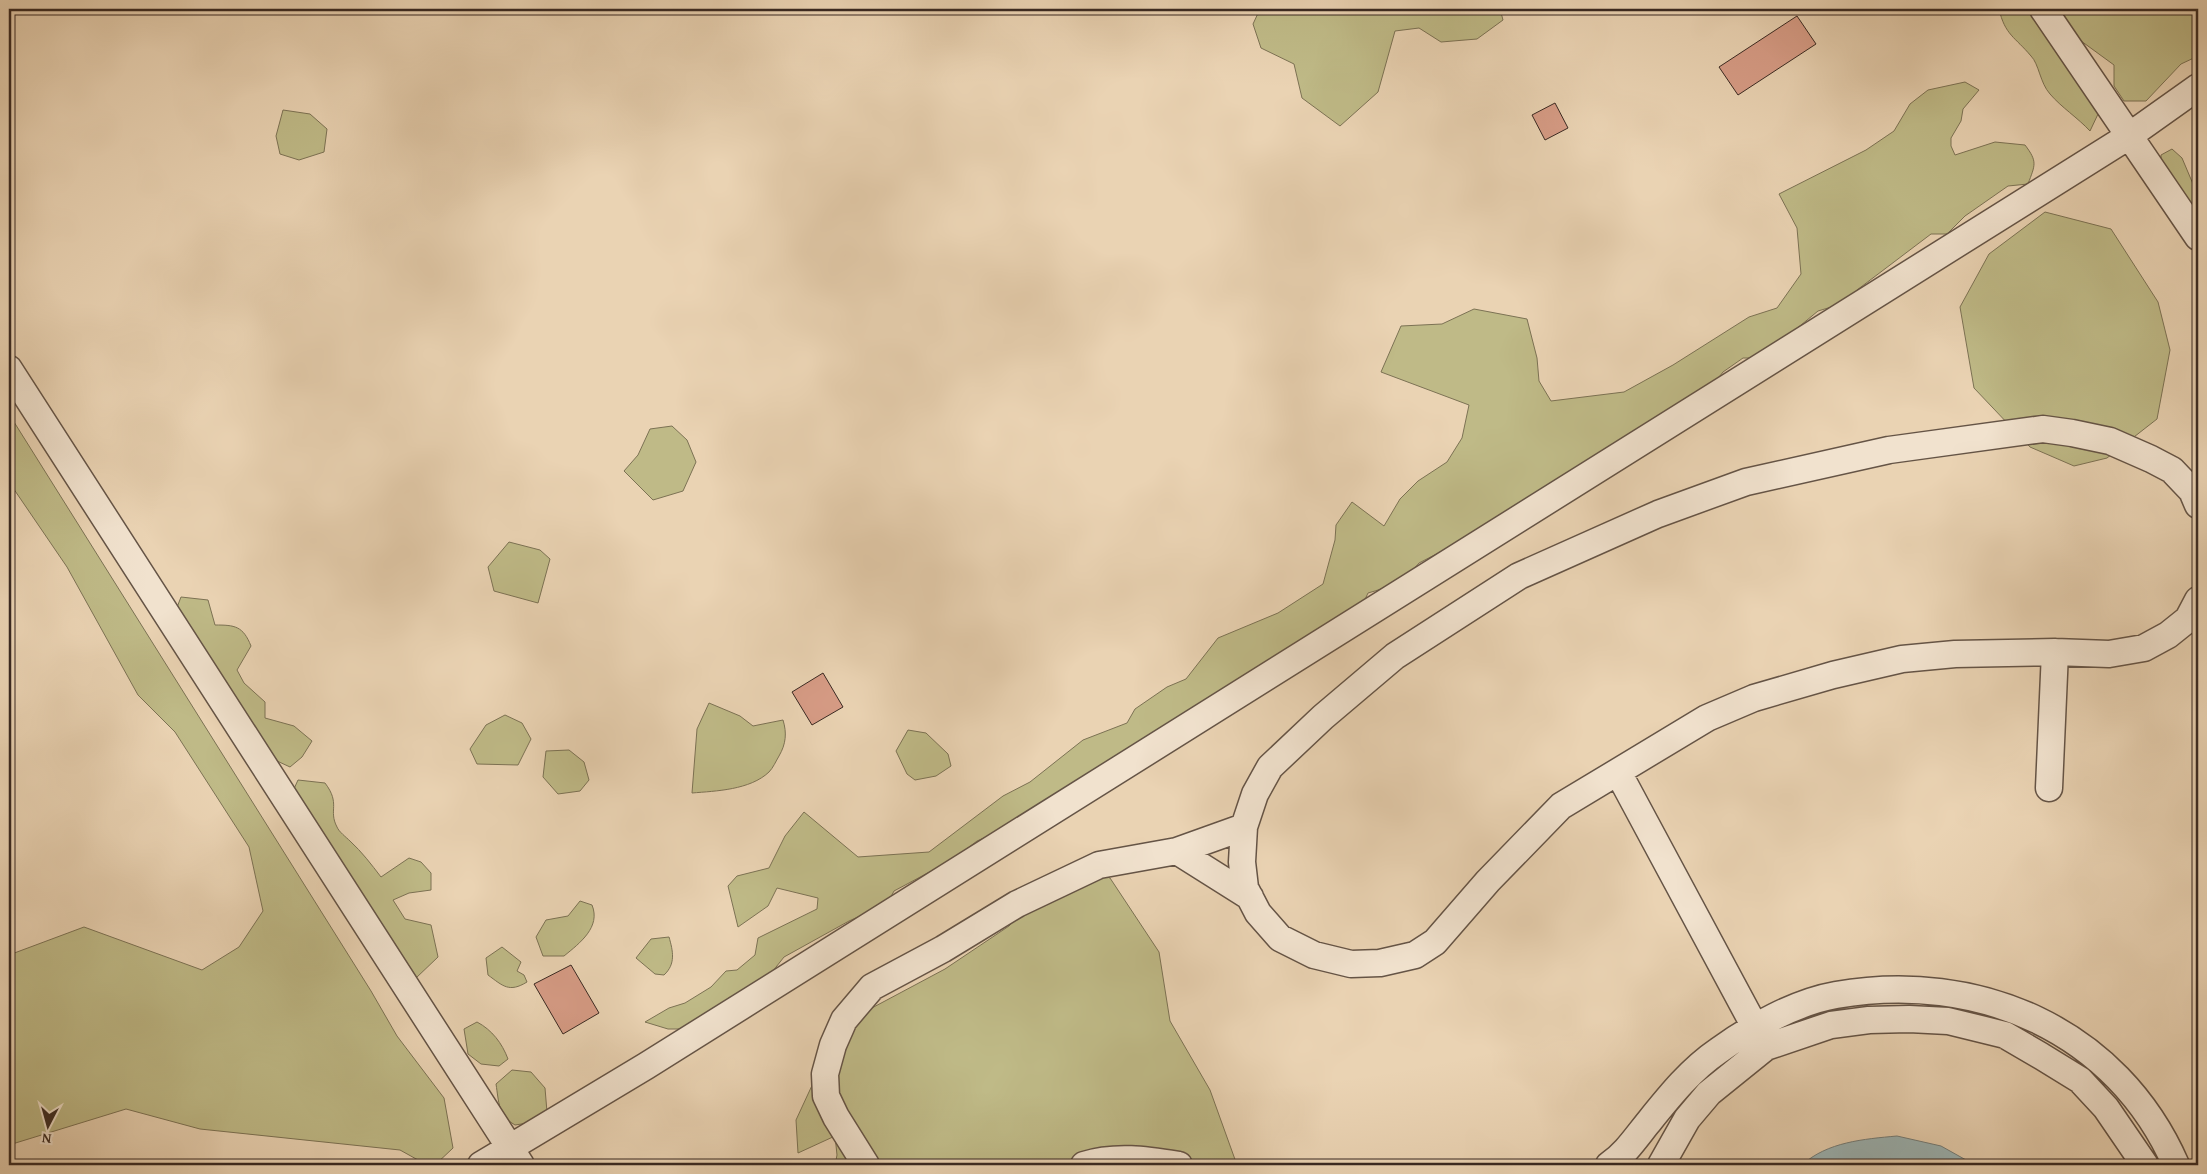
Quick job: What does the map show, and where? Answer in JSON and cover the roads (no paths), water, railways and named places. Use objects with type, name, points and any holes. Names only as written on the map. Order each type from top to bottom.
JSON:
[{"type":"street","points":[[2043,9],[2198,237]]},
{"type":"street","points":[[482,1165],[515,1157],[646,1066],[2129,136],[2198,87]]},
{"type":"street","points":[[9,369],[515,1157]]},
{"type":"street","points":[[2198,505],[2192,491],[2172,470],[2151,459],[2110,442],[2072,433],[2043,430],[1889,450],[1746,482],[1658,514],[1519,576],[1395,656],[1323,717],[1270,767],[1255,794],[1244,827],[1242,862],[1245,888],[1258,913],[1280,938],[1314,955],[1351,964],[1380,963],[1415,955],[1435,942],[1488,881],[1562,806],[1707,718],[1754,698],[1834,675],[1902,659],[1955,654],[2055,652],[2109,654],[2144,648],[2168,636],[2188,619],[2198,600]]},
{"type":"street","points":[[2049,788],[2055,652]]},
{"type":"street","points":[[1618,772],[1760,1037]]},
{"type":"street","points":[[866,1165],[836,1117],[826,1096],[825,1074],[833,1045],[844,1020],[872,987],[943,949],[1017,904],[1099,865],[1177,851],[1244,827]]},
{"type":"street","points":[[1177,851],[1250,897]]},
{"type":"street","points":[[1661,1165],[1687,1119],[1709,1093],[1760,1037],[1797,1008],[1835,995],[1918,988],[1961,994],[2001,1004],[2042,1021],[2079,1046],[2115,1074],[2150,1116],[2176,1165]]},
{"type":"street","points":[[1609,1165],[1627,1151],[1691,1073],[1716,1052],[1760,1037],[1869,1020],[1948,1021],[2005,1035],[2080,1080],[2100,1102],[2134,1147],[2145,1165]]},
{"type":"street","points":[[2100,1102],[2122,1083]]},
{"type":"street","points":[[1084,1165],[1121,1158],[1179,1165]]},
{"type":"water","points":[[1897,1136],[1941,1146],[1975,1165],[1802,1165],[1823,1151],[1846,1143]]}]
